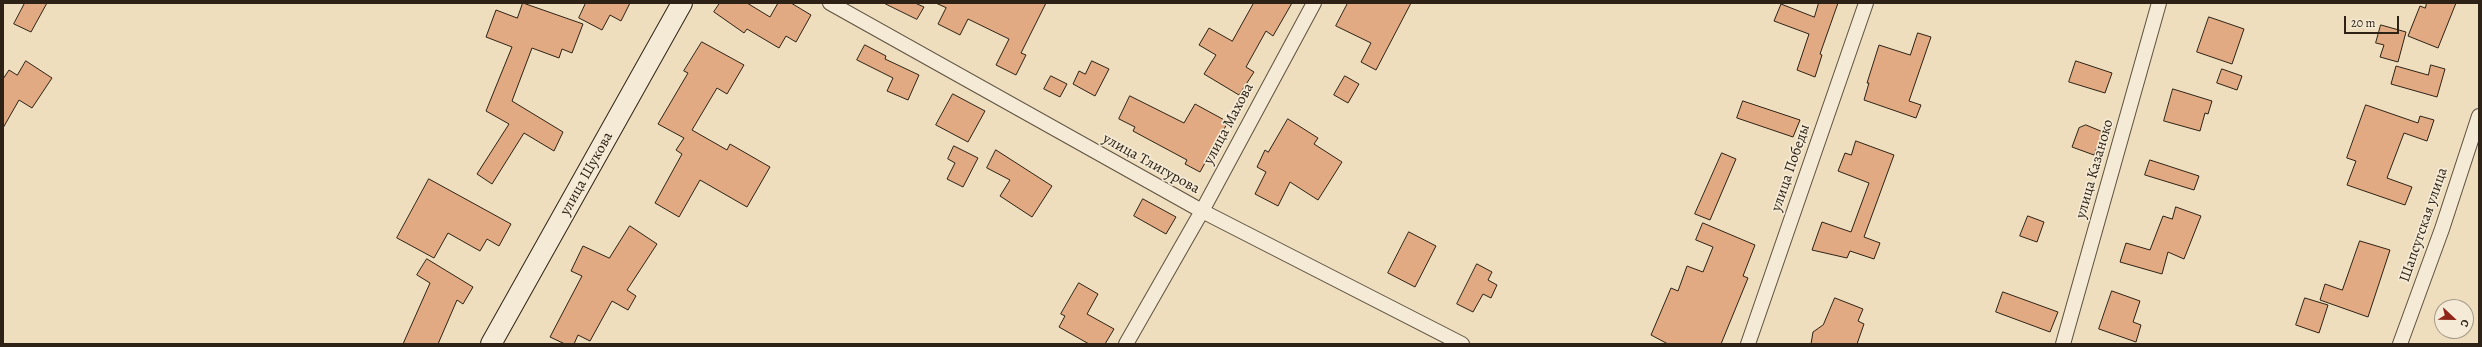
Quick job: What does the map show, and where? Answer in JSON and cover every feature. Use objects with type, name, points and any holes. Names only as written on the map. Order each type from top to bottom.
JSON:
[{"type":"main road","name":"улица Шукова","points":[[491,344],[682,3]]},
{"type":"street","name":"улица Тлигурова","points":[[830,3],[1202,211],[1462,344]]},
{"type":"street","name":"улица Махова","points":[[1126,344],[1202,211],[1314,3]]},
{"type":"street","name":"улица Победы","points":[[1748,344],[1866,3]]},
{"type":"street","name":"улица Казаноко","points":[[2063,344],[2159,3]]},
{"type":"street","name":"Шапсугская улица","points":[[2400,344],[2442,229],[2479,116]]},
{"type":"building","points":[[25,3],[47,3],[31,32],[14,24]]},
{"type":"building","points":[[523,3],[583,24],[572,53],[562,49],[559,58],[532,48],[512,101],[563,132],[554,151],[524,133],[492,184],[477,174],[509,124],[486,111],[512,47],[486,37],[496,10],[517,18]]},
{"type":"building","points":[[586,3],[630,3],[621,21],[610,15],[602,30],[579,18]]},
{"type":"building","points":[[720,3],[747,3],[770,17],[778,3],[791,3],[811,15],[796,42],[786,36],[779,48],[747,29],[744,33],[714,12]]},
{"type":"building","points":[[884,3],[915,3],[924,7],[917,19]]},
{"type":"building","points":[[936,3],[1046,3],[1021,53],[1026,55],[1016,75],[996,65],[1009,39],[968,19],[960,35],[938,24],[946,8]]},
{"type":"building","points":[[1254,3],[1292,3],[1273,36],[1266,31],[1246,67],[1254,72],[1239,95],[1204,74],[1216,55],[1199,45],[1209,28],[1232,41]]},
{"type":"building","points":[[1348,3],[1411,3],[1376,70],[1361,62],[1371,43],[1336,26]]},
{"type":"building","points":[[1819,3],[1838,3],[1820,54],[1822,55],[1815,77],[1797,70],[1809,34],[1774,21],[1781,4],[1814,17]]},
{"type":"building","points":[[2427,3],[2456,3],[2438,48],[2408,36],[2420,6],[2425,8]]},
{"type":"building","points":[[2209,17],[2244,29],[2232,64],[2197,52]]},
{"type":"building","points":[[2381,25],[2406,32],[2398,62],[2380,57],[2384,45],[2376,43]]},
{"type":"building","points":[[1918,33],[1931,37],[1909,101],[1921,105],[1916,118],[1864,100],[1869,83],[1867,83],[1879,45],[1910,55]]},
{"type":"building","points":[[702,42],[744,65],[727,94],[717,88],[692,130],[727,150],[730,144],[770,167],[747,207],[700,180],[679,217],[655,203],[682,154],[676,150],[684,138],[658,124],[688,73],[684,71]]},
{"type":"building","points":[[865,45],[886,56],[885,59],[919,75],[908,100],[887,91],[893,78],[857,60]]},
{"type":"building","points":[[26,61],[52,78],[32,108],[19,100],[3,128],[3,79],[9,70],[17,75]]},
{"type":"building","points":[[1092,61],[1109,69],[1095,96],[1073,84],[1079,71],[1085,74]]},
{"type":"building","points":[[2076,61],[2112,73],[2105,93],[2069,82]]},
{"type":"building","points":[[2431,65],[2445,69],[2437,97],[2391,84],[2396,66],[2428,75]]},
{"type":"building","points":[[2222,69],[2242,76],[2237,90],[2217,83]]},
{"type":"building","points":[[1051,76],[1067,84],[1060,97],[1044,89]]},
{"type":"building","points":[[1345,76],[1359,84],[1348,103],[1334,95]]},
{"type":"building","points":[[2173,89],[2212,101],[2208,114],[2205,113],[2200,131],[2164,121]]},
{"type":"building","points":[[953,94],[985,111],[968,142],[936,125]]},
{"type":"building","points":[[1130,96],[1184,123],[1195,104],[1228,122],[1200,172],[1185,164],[1187,160],[1133,131],[1135,127],[1119,119]]},
{"type":"building","points":[[1743,101],[1800,120],[1793,137],[1737,118]]},
{"type":"building","points":[[2366,105],[2418,123],[2420,116],[2434,120],[2427,141],[2404,133],[2387,178],[2412,187],[2405,205],[2347,185],[2356,161],[2347,158]]},
{"type":"building","points":[[1288,119],[1318,138],[1314,144],[1342,162],[1318,200],[1290,182],[1278,206],[1255,194],[1266,172],[1257,167],[1265,150],[1268,152]]},
{"type":"building","points":[[2086,125],[2103,132],[2094,155],[2072,147],[2079,128]]},
{"type":"building","points":[[1856,141],[1894,155],[1864,237],[1880,243],[1874,259],[1850,251],[1847,258],[1812,250],[1822,222],[1851,232],[1869,183],[1838,171],[1845,153],[1851,155]]},
{"type":"building","points":[[954,146],[978,158],[963,187],[947,179],[955,163],[948,159]]},
{"type":"building","points":[[996,150],[1052,186],[1032,217],[1000,196],[1010,180],[987,168]]},
{"type":"building","points":[[1722,153],[1736,159],[1710,220],[1695,214]]},
{"type":"building","points":[[2150,160],[2199,176],[2194,190],[2145,175]]},
{"type":"building","points":[[429,179],[511,224],[499,246],[487,239],[480,251],[448,233],[434,258],[397,238]]},
{"type":"building","points":[[1143,199],[1176,217],[1166,234],[1134,216]]},
{"type":"building","points":[[2176,207],[2201,216],[2184,259],[2168,252],[2162,274],[2120,262],[2126,243],[2150,250],[2163,216],[2172,219]]},
{"type":"building","points":[[2028,216],[2044,222],[2037,242],[2020,236]]},
{"type":"building","points":[[1703,223],[1755,245],[1743,276],[1748,278],[1721,344],[1668,344],[1651,335],[1671,288],[1678,291],[1687,266],[1703,272],[1713,247],[1696,240]]},
{"type":"building","points":[[630,226],[657,244],[627,290],[636,296],[628,310],[612,301],[590,341],[578,335],[574,344],[565,344],[550,337],[582,276],[571,271],[583,246],[609,258]]},
{"type":"building","points":[[1409,232],[1436,246],[1415,287],[1388,273]]},
{"type":"building","points":[[2360,241],[2390,250],[2368,317],[2320,300],[2325,284],[2342,290]]},
{"type":"building","points":[[427,259],[473,287],[463,304],[457,300],[438,344],[403,344],[430,283],[417,275]]},
{"type":"building","points":[[1477,264],[1492,272],[1488,280],[1497,285],[1491,298],[1483,294],[1473,312],[1457,304]]},
{"type":"building","points":[[1079,283],[1098,294],[1087,314],[1114,329],[1105,344],[1089,344],[1059,327],[1065,316],[1061,314]]},
{"type":"building","points":[[2112,291],[2140,301],[2133,322],[2141,325],[2136,342],[2099,329]]},
{"type":"building","points":[[2003,292],[2058,312],[2050,332],[1996,312]]},
{"type":"building","points":[[1835,298],[1863,309],[1858,321],[1864,324],[1857,344],[1811,344],[1813,332],[1823,325]]},
{"type":"building","points":[[2305,298],[2328,305],[2319,333],[2296,325]]}]
